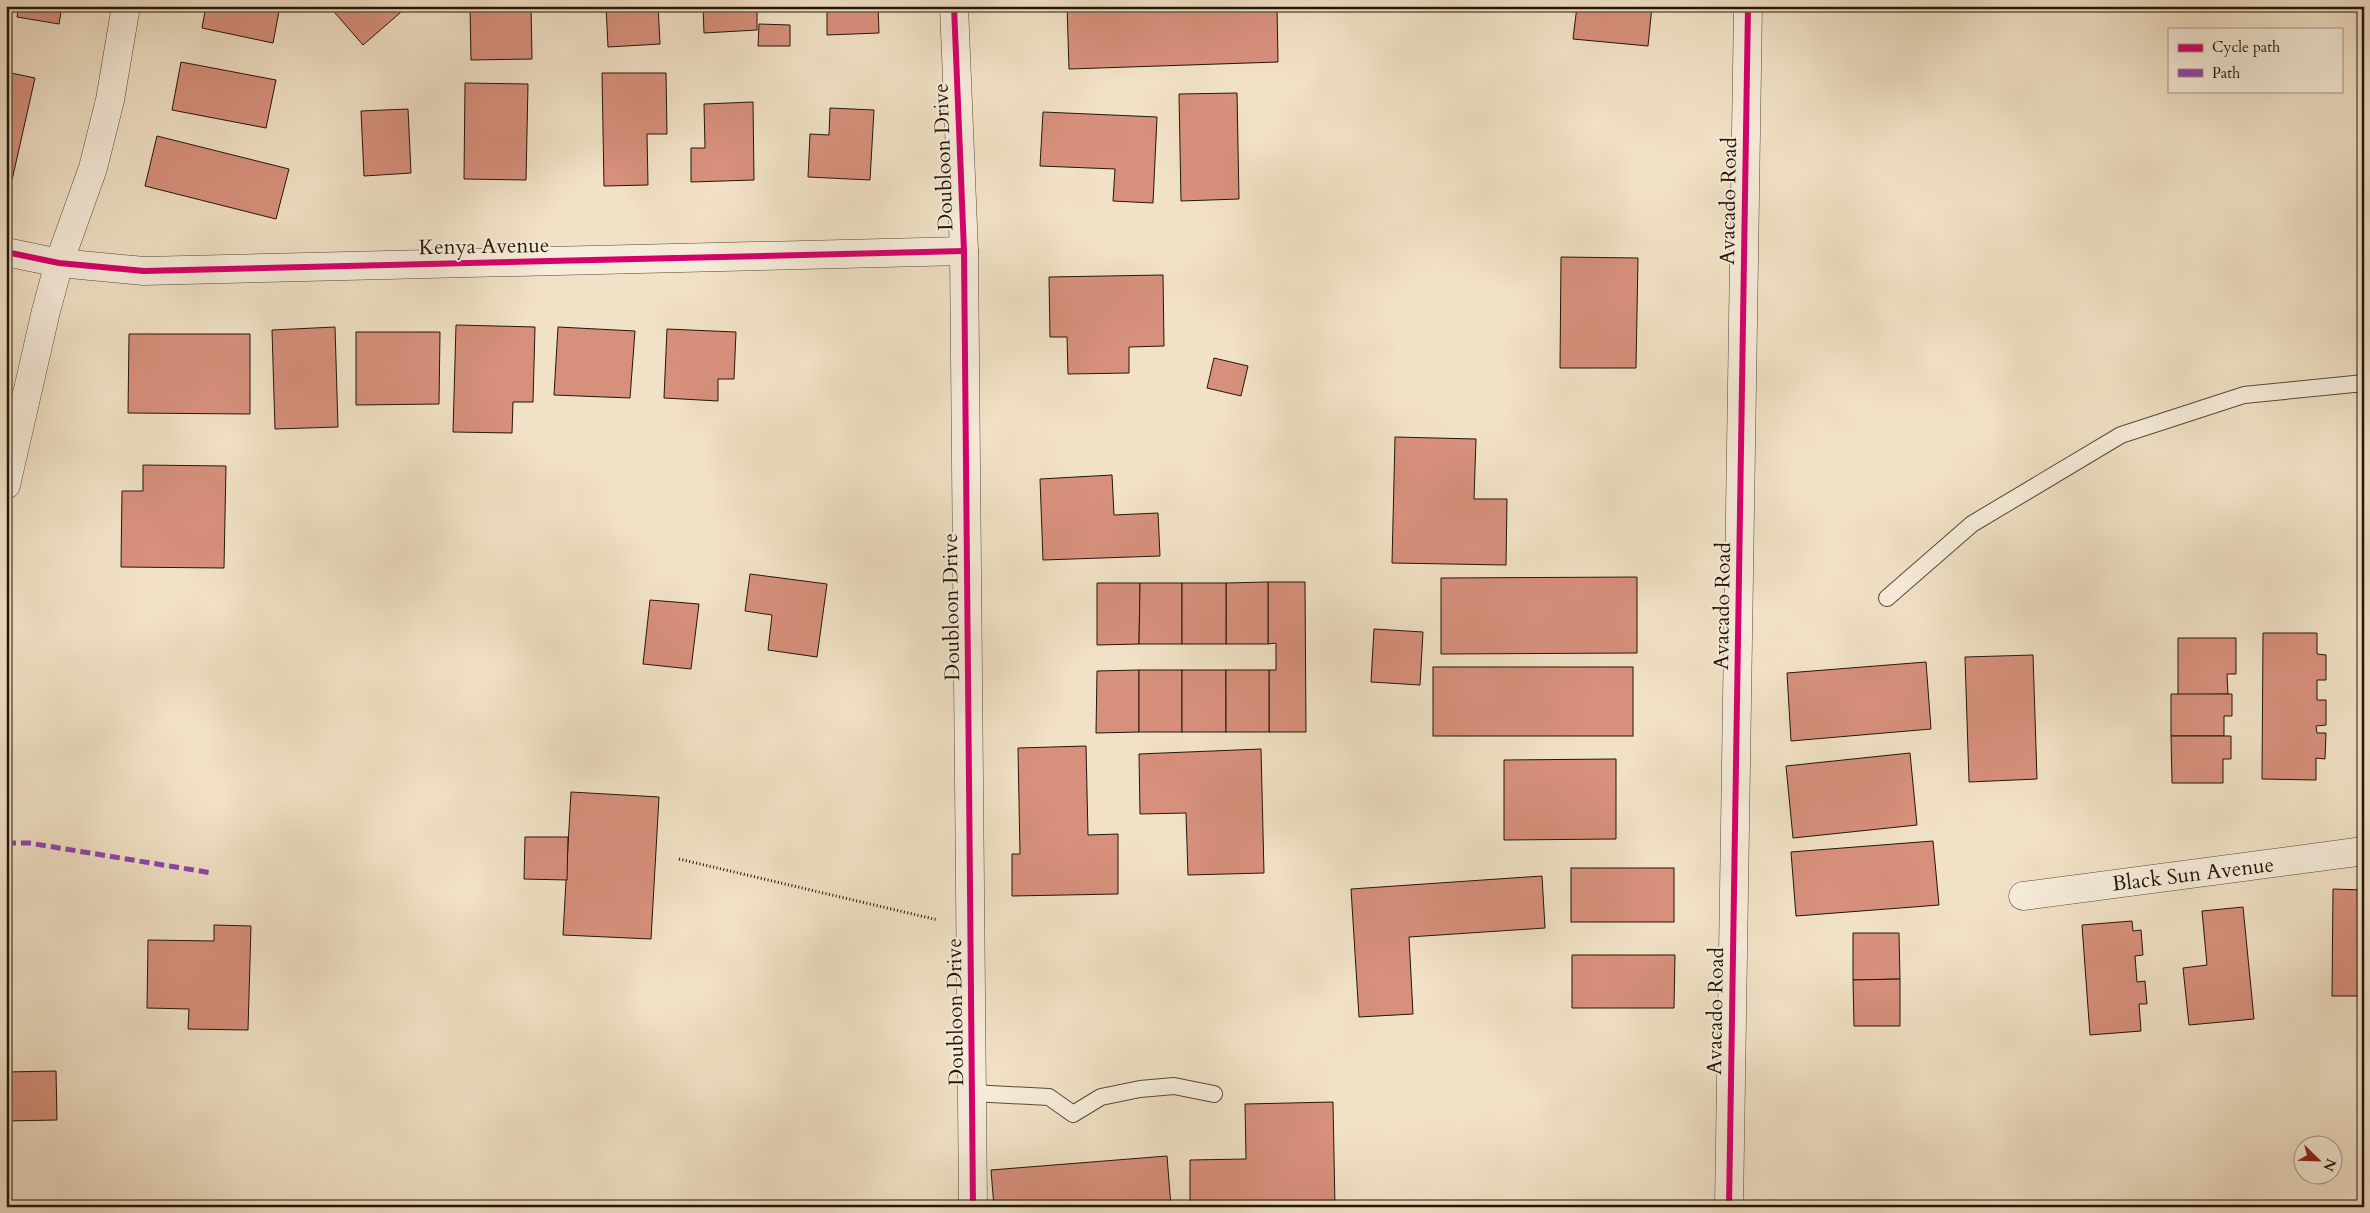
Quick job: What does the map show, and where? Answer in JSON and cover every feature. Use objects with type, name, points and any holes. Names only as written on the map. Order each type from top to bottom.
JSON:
[{"type":"street","points":[[6,484],[46,310],[59,263],[93,168],[102,135],[126,6]]},
{"type":"street","name":"Doubloon Drive","points":[[954,6],[964,251],[974,1207]]},
{"type":"street","name":"Avacado Road","points":[[1728,1207],[1748,6]]},
{"type":"street","name":"Kenya Avenue","points":[[6,252],[59,263],[154,271],[964,251]]},
{"type":"street","name":"Black Sun Avenue","points":[[2023,896],[2364,851]]},
{"type":"lane","points":[[1887,598],[1972,524],[2121,435],[2244,394],[2364,383]]},
{"type":"lane","points":[[972,1093],[1049,1097],[1073,1114],[1101,1097],[1140,1089],[1174,1086],[1214,1094]]},
{"type":"path","points":[[679,859],[970,928]]},
{"type":"building","points":[[19,6],[62,6],[59,24],[17,17]]},
{"type":"building","points":[[206,6],[280,6],[273,43],[202,28]]},
{"type":"building","points":[[329,6],[408,6],[363,45]]},
{"type":"building","points":[[470,6],[531,6],[532,59],[471,60]]},
{"type":"building","points":[[606,6],[658,6],[660,44],[608,47]]},
{"type":"building","points":[[703,6],[757,6],[757,30],[704,33]]},
{"type":"building","points":[[827,6],[878,6],[879,33],[827,35]]},
{"type":"building","points":[[1067,6],[1277,6],[1278,62],[1069,69]]},
{"type":"building","points":[[1577,6],[1652,6],[1648,46],[1573,39]]},
{"type":"building","points":[[759,24],[790,25],[790,46],[758,46]]},
{"type":"building","points":[[181,62],[276,80],[266,128],[172,110]]},
{"type":"building","points":[[6,72],[35,78],[12,180],[6,178]]},
{"type":"building","points":[[602,73],[666,73],[667,134],[647,134],[648,185],[604,186]]},
{"type":"building","points":[[465,83],[528,84],[526,180],[464,179]]},
{"type":"building","points":[[1237,93],[1239,199],[1181,201],[1179,94]]},
{"type":"building","points":[[753,102],[754,180],[691,182],[691,148],[705,148],[704,104]]},
{"type":"building","points":[[830,108],[874,110],[870,180],[808,177],[810,134],[829,135]]},
{"type":"building","points":[[408,109],[411,173],[364,176],[361,111]]},
{"type":"building","points":[[1043,112],[1157,117],[1153,203],[1113,201],[1115,169],[1040,166]]},
{"type":"building","points":[[157,136],[289,169],[276,219],[145,186]]},
{"type":"building","points":[[1561,257],[1638,258],[1636,368],[1560,368]]},
{"type":"building","points":[[1163,275],[1164,346],[1129,347],[1129,373],[1068,374],[1067,337],[1050,337],[1049,277]]},
{"type":"building","points":[[456,325],[535,327],[533,402],[513,402],[512,433],[453,432]]},
{"type":"building","points":[[335,327],[338,427],[275,429],[272,330]]},
{"type":"building","points":[[558,327],[635,331],[630,398],[554,395]]},
{"type":"building","points":[[667,329],[736,332],[734,379],[718,379],[718,401],[664,398]]},
{"type":"building","points":[[356,332],[440,332],[439,404],[356,405]]},
{"type":"building","points":[[129,334],[250,334],[250,414],[128,413]]},
{"type":"building","points":[[1214,358],[1248,366],[1241,396],[1207,388]]},
{"type":"building","points":[[1395,437],[1476,439],[1474,499],[1507,499],[1506,565],[1392,563]]},
{"type":"building","points":[[143,465],[226,466],[224,568],[121,567],[122,491],[143,491]]},
{"type":"building","points":[[1112,475],[1114,515],[1158,513],[1160,556],[1043,560],[1040,479]]},
{"type":"building","points":[[750,574],[827,584],[817,657],[768,650],[772,615],[745,611]]},
{"type":"building","points":[[1637,577],[1637,653],[1441,654],[1441,578]]},
{"type":"building","points":[[1268,582],[1305,582],[1306,732],[1269,732],[1269,670],[1276,670],[1276,643],[1268,644]]},
{"type":"building","points":[[1268,582],[1268,644],[1226,644],[1226,583]]},
{"type":"building","points":[[1097,583],[1140,583],[1139,644],[1097,645]]},
{"type":"building","points":[[1140,583],[1182,583],[1182,644],[1139,644]]},
{"type":"building","points":[[1182,583],[1226,583],[1226,644],[1182,644]]},
{"type":"building","points":[[650,600],[699,604],[691,669],[643,664]]},
{"type":"building","points":[[1374,629],[1423,632],[1420,685],[1371,682]]},
{"type":"building","points":[[2263,633],[2317,633],[2317,654],[2326,655],[2326,680],[2317,680],[2317,700],[2326,700],[2326,725],[2316,726],[2317,733],[2326,733],[2325,759],[2316,758],[2316,780],[2262,779]]},
{"type":"building","points":[[2178,638],[2236,638],[2236,674],[2227,674],[2228,694],[2178,695]]},
{"type":"building","points":[[2033,655],[2037,779],[1969,782],[1965,657]]},
{"type":"building","points":[[1926,662],[1931,729],[1791,741],[1787,673]]},
{"type":"building","points":[[1433,667],[1633,667],[1633,736],[1433,736]]},
{"type":"building","points":[[1139,670],[1139,732],[1096,733],[1097,671]]},
{"type":"building","points":[[1139,670],[1182,670],[1182,732],[1139,732]]},
{"type":"building","points":[[1182,670],[1226,670],[1226,732],[1182,732]]},
{"type":"building","points":[[1226,670],[1269,670],[1269,732],[1226,732]]},
{"type":"building","points":[[2171,694],[2232,694],[2232,716],[2224,716],[2224,736],[2171,736]]},
{"type":"building","points":[[2171,736],[2231,736],[2231,759],[2223,759],[2223,783],[2172,783]]},
{"type":"building","points":[[1086,746],[1088,835],[1118,834],[1118,894],[1012,896],[1012,854],[1020,854],[1018,748]]},
{"type":"building","points":[[1261,749],[1264,873],[1188,875],[1186,813],[1140,814],[1139,754]]},
{"type":"building","points":[[1910,753],[1917,825],[1793,838],[1786,766]]},
{"type":"building","points":[[1616,759],[1616,839],[1504,840],[1504,760]]},
{"type":"building","points":[[571,792],[659,797],[651,939],[563,935]]},
{"type":"building","points":[[525,837],[568,837],[567,880],[524,879]]},
{"type":"building","points":[[1933,841],[1939,905],[1796,916],[1791,852]]},
{"type":"building","points":[[1571,868],[1674,868],[1674,922],[1571,922]]},
{"type":"building","points":[[1542,876],[1545,928],[1409,937],[1413,1014],[1359,1017],[1351,889]]},
{"type":"building","points":[[2333,889],[2364,890],[2364,996],[2332,996]]},
{"type":"building","points":[[2243,907],[2254,1019],[2189,1025],[2183,968],[2207,965],[2202,911]]},
{"type":"building","points":[[2132,921],[2133,931],[2141,930],[2143,955],[2135,956],[2137,982],[2145,981],[2147,1004],[2139,1004],[2141,1031],[2090,1035],[2082,925]]},
{"type":"building","points":[[214,925],[251,926],[248,1030],[188,1029],[189,1009],[147,1008],[148,940],[214,941]]},
{"type":"building","points":[[1853,933],[1899,933],[1900,979],[1853,980]]},
{"type":"building","points":[[1572,955],[1675,955],[1674,1008],[1572,1008]]},
{"type":"building","points":[[1900,979],[1900,1026],[1854,1026],[1853,980]]},
{"type":"building","points":[[56,1071],[57,1120],[6,1121],[6,1072]]},
{"type":"building","points":[[1333,1102],[1335,1207],[1190,1207],[1190,1160],[1246,1159],[1245,1104]]},
{"type":"building","points":[[1167,1156],[1171,1207],[994,1207],[991,1170]]},
{"type":"marked path","points":[[6,843],[29,843],[212,873]]},
{"type":"cycle path","points":[[954,6],[964,251],[973,1207]]},
{"type":"cycle path","points":[[1729,1207],[1748,6]]},
{"type":"cycle path","points":[[6,252],[59,263],[144,271],[964,251]]}]
